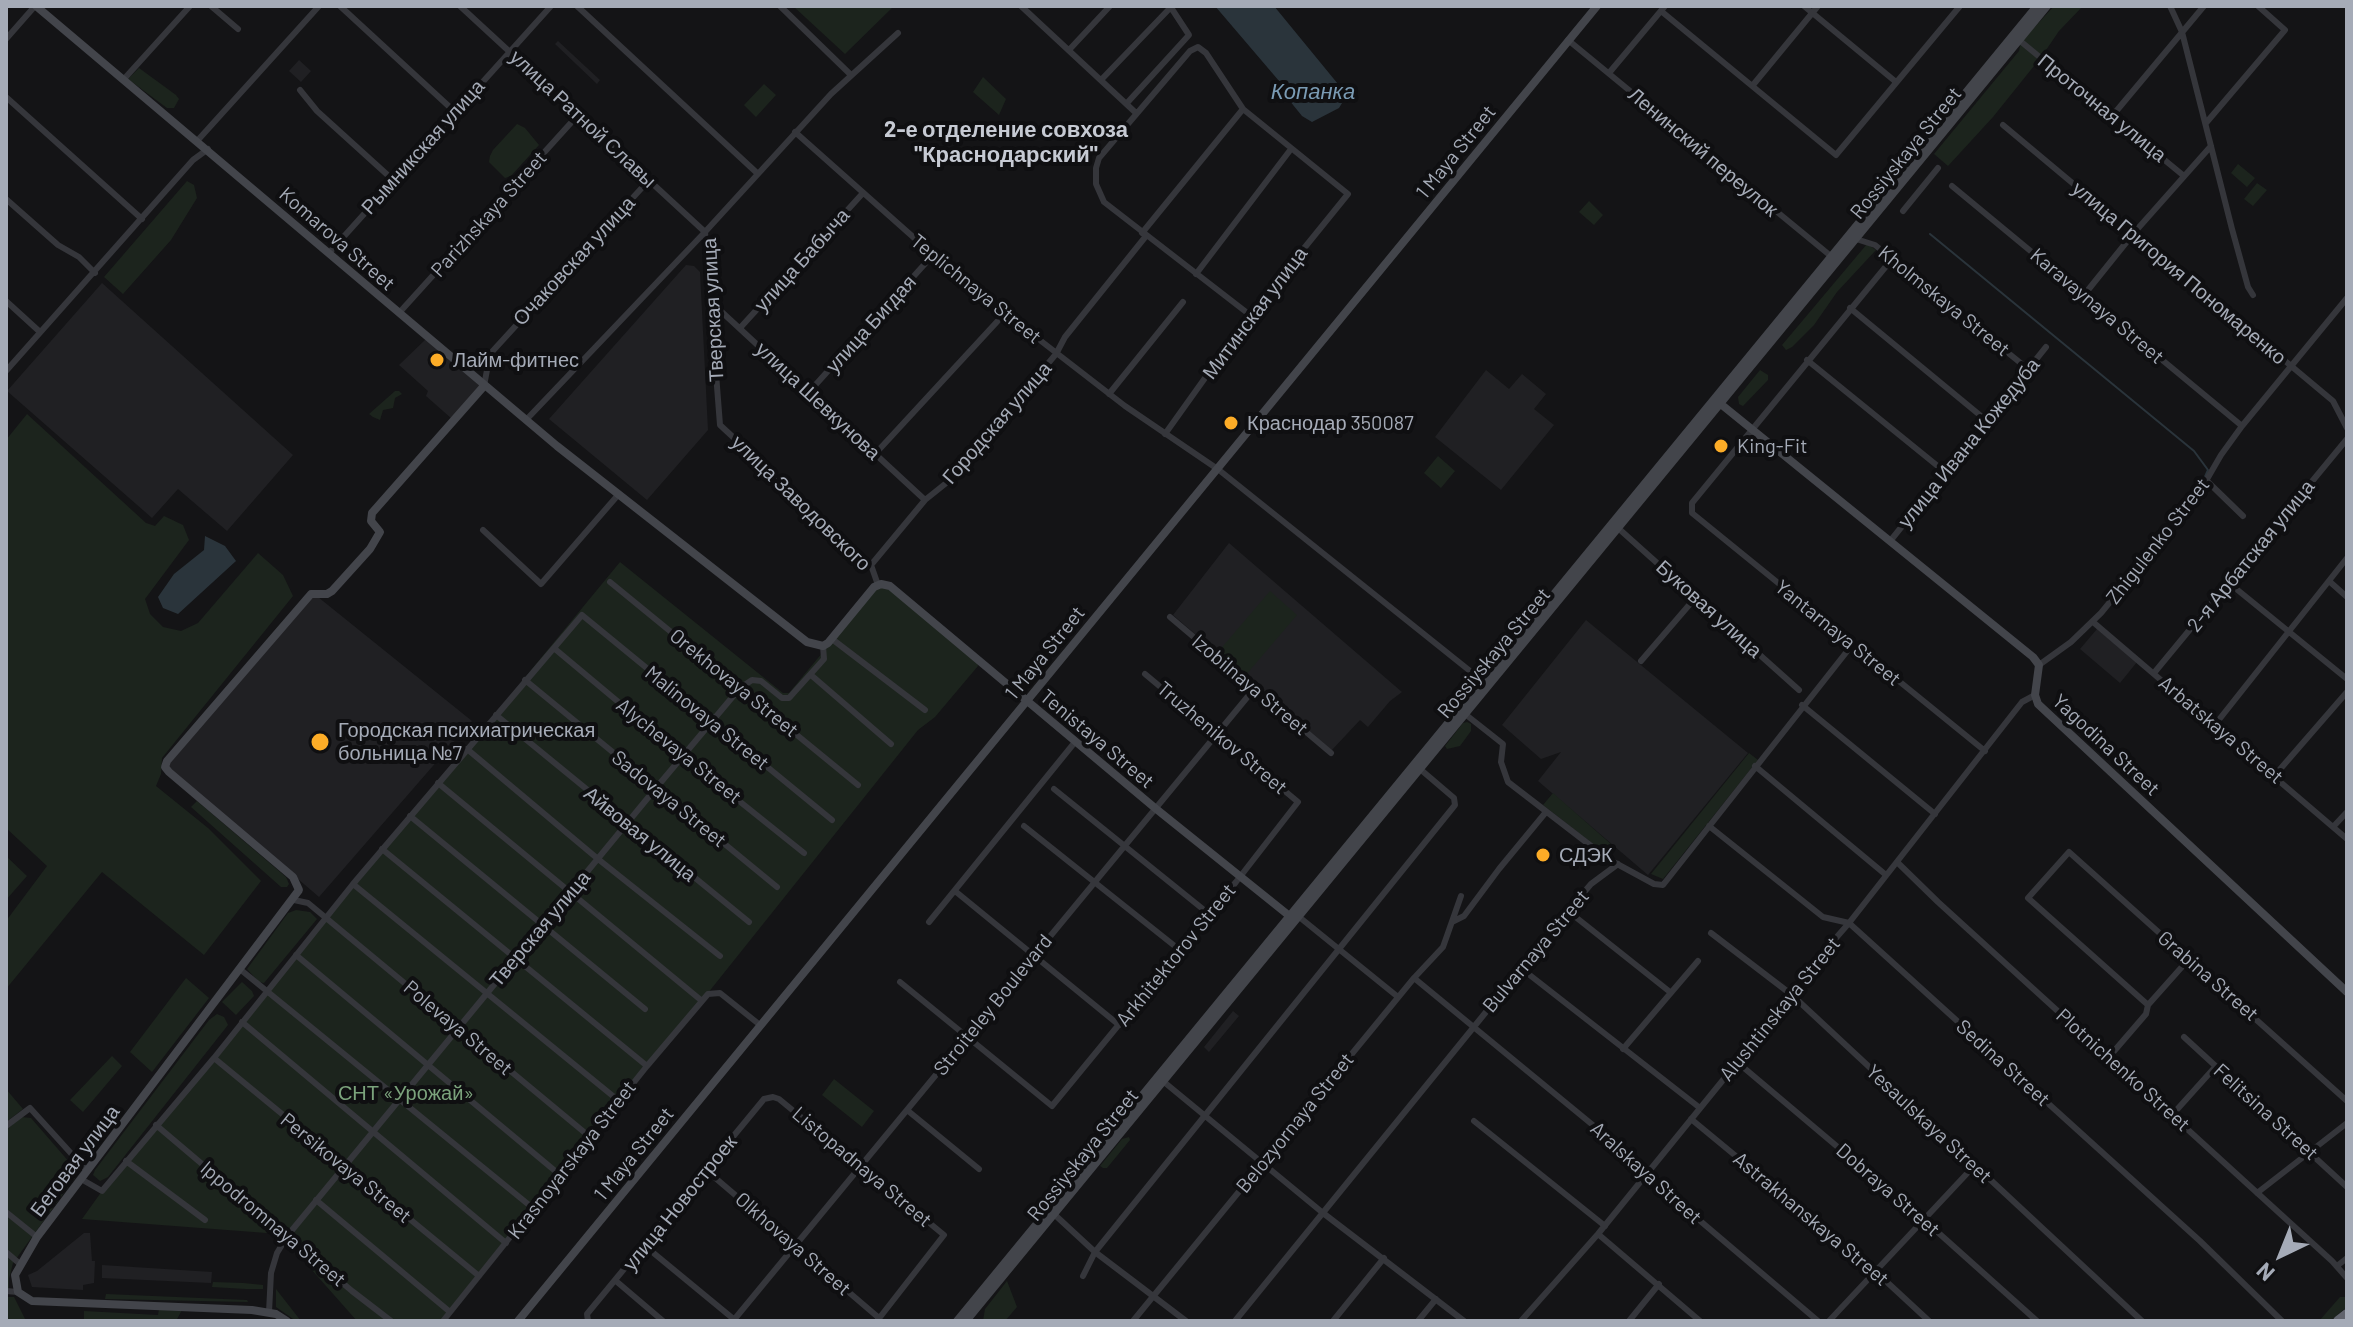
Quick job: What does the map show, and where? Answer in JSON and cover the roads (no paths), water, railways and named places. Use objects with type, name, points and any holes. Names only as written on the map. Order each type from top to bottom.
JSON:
[{"type":"highway","points":[[2338,1321],[2347,1314]]},
{"type":"street","points":[[6,39],[36,6]]},
{"type":"street","name":"Komarova Street","points":[[36,6],[198,140],[484,386],[529,418],[644,517],[801,638],[820,646]]},
{"type":"street","points":[[124,79],[190,6]]},
{"type":"street","points":[[211,6],[238,29]]},
{"type":"street","points":[[198,140],[319,6]]},
{"type":"street","points":[[340,6],[454,111]]},
{"type":"street","name":"улица Ратной Славы","points":[[460,6],[705,232]]},
{"type":"street","name":"Рымникская улица","points":[[329,253],[392,179],[551,6]]},
{"type":"street","points":[[577,6],[757,173]]},
{"type":"street","points":[[780,6],[851,75]]},
{"type":"street","points":[[1021,6],[1127,103],[1134,116]]},
{"type":"street","points":[[1069,50],[1110,6]]},
{"type":"street","name":"1 Maya Street","points":[[518,1321],[1597,6]]},
{"type":"street","points":[[1804,6],[1896,82]]},
{"type":"street","points":[[1753,85],[1818,6]]},
{"type":"street","name":"Rossiyskaya Street","points":[[1052,1212],[1164,1082],[1293,917],[1465,714],[1485,683],[1711,416],[1718,402],[1731,392],[2037,6]]},
{"type":"street","name":"Rossiyskaya Street","points":[[963,1320],[1485,683],[2047,6]]},
{"type":"street","points":[[2170,6],[2182,32],[2240,258],[2253,295]]},
{"type":"street","points":[[2113,115],[2204,6]]},
{"type":"street","points":[[2206,123],[2285,30],[2258,6]]},
{"type":"street","points":[[1101,80],[1170,7],[1189,35],[1127,103]]},
{"type":"street","points":[[1609,73],[1663,8],[1836,155],[1957,7]]},
{"type":"street","name":"Тверская улица","points":[[720,425],[705,232],[831,94],[898,33]]},
{"type":"street","name":"Ленинский переулок","points":[[1568,40],[1835,260]]},
{"type":"street","name":"Проточная улица","points":[[2019,40],[2184,176]]},
{"type":"street","points":[[1196,274],[1291,149],[1243,109],[1206,53],[1198,47],[1190,51],[1099,158],[1096,184],[1104,202],[1144,234],[1196,274],[1250,315]]},
{"type":"street","points":[[300,90],[317,111],[392,179]]},
{"type":"street","points":[[6,97],[142,219]]},
{"type":"street","name":"Городская улица","points":[[871,565],[925,500],[950,480],[1056,354],[1065,337],[1243,109]]},
{"type":"street","name":"Parizhskaya Street","points":[[399,313],[578,115]]},
{"type":"street","name":"улица Григория Пономаренко","points":[[2003,125],[2333,401],[2347,428]]},
{"type":"street","name":"Teplichnaya Street","points":[[795,132],[932,256],[1109,394],[1216,468],[1485,683]]},
{"type":"street","points":[[2084,295],[2211,146]]},
{"type":"street","points":[[6,371],[193,160],[208,149]]},
{"type":"street","name":"Митинская улица","points":[[1167,436],[1250,315],[1348,194],[1291,149]]},
{"type":"street","points":[[1903,211],[1938,168]]},
{"type":"street","name":"Очаковская улица","points":[[484,386],[490,354],[649,180]]},
{"type":"street","name":"Karavaynaya Street","points":[[1952,186],[2242,426]]},
{"type":"street","name":"улица Бабыча","points":[[740,328],[863,193]]},
{"type":"street","points":[[6,199],[95,273]]},
{"type":"street","points":[[529,418],[705,232]]},
{"type":"street","name":"Kholmskaya Street","points":[[1856,239],[1875,245],[2028,369]]},
{"type":"street","name":"улица Бигдая","points":[[809,392],[932,256]]},
{"type":"street","points":[[1751,429],[1892,259]]},
{"type":"street","name":"Zhigulenko Street","points":[[2039,665],[2093,622],[2207,481],[2242,426],[2347,298]]},
{"type":"street","points":[[6,301],[40,332]]},
{"type":"street","name":"улица Шевкунова","points":[[711,302],[925,500]]},
{"type":"street","points":[[1109,394],[1183,302]]},
{"type":"street","points":[[1850,308],[1987,421]]},
{"type":"street","points":[[875,454],[1006,312]]},
{"type":"street","name":"улица Ивана Кожедуба","points":[[1891,540],[2046,347]]},
{"type":"street","points":[[1807,360],[1945,472]]},
{"type":"street","name":"Беговая улица","points":[[18,1292],[15,1275],[37,1237],[299,890],[293,877],[165,767],[167,761],[309,596],[332,591],[370,549],[380,532],[371,515],[484,386]]},
{"type":"street","points":[[1731,392],[1729,402],[1732,413]]},
{"type":"street","points":[[1718,402],[1891,540],[2039,665]]},
{"type":"street","points":[[1711,416],[1732,413]]},
{"type":"street","name":"улица Заводовского","points":[[720,425],[871,565],[878,585]]},
{"type":"street","name":"Yantarnaya Street","points":[[1751,429],[1692,503],[1692,513],[1985,751]]},
{"type":"street","name":"2-я Арбатская улица","points":[[2154,673],[2347,439]]},
{"type":"street","points":[[2207,481],[2243,516]]},
{"type":"street","points":[[483,530],[541,584],[618,495]]},
{"type":"street","name":"Буковая улица","points":[[1618,528],[1799,690]]},
{"type":"street","points":[[2214,726],[2347,558]]},
{"type":"street","points":[[2329,581],[2347,597]]},
{"type":"street","name":"Orekhovaya Street","points":[[610,582],[858,785]]},
{"type":"street","points":[[2229,583],[2347,679]]},
{"type":"street","points":[[740,688],[752,680],[761,681],[782,698],[789,698],[824,659],[820,646],[832,639],[878,585]]},
{"type":"street","name":"Tenistaya Street","points":[[878,585],[893,588],[1155,808],[1293,917]]},
{"type":"street","points":[[1641,661],[1696,597]]},
{"type":"street","name":"Malinovaya Street","points":[[555,649],[582,615],[832,820]]},
{"type":"street","name":"Izobilnaya Street","points":[[1170,617],[1331,753]]},
{"type":"street","name":"Arbatskaya Street","points":[[2093,622],[2347,839]]},
{"type":"street","points":[[832,639],[925,710]]},
{"type":"street","points":[[1465,714],[1503,744],[1501,762],[1508,782],[1608,859],[1654,884],[1663,885],[1852,645]]},
{"type":"street","points":[[81,1179],[102,1191],[214,1058],[382,849],[525,680],[555,649]]},
{"type":"street","name":"Alychevaya Street","points":[[555,649],[804,853]]},
{"type":"street","name":"Yagodina Street","points":[[2039,665],[2035,695],[2038,704],[2347,992]]},
{"type":"street","name":"Truzhenikov Street","points":[[1145,674],[1298,802]]},
{"type":"street","points":[[811,675],[891,744]]},
{"type":"street","name":"Sadovaya Street","points":[[525,680],[777,887]]},
{"type":"street","name":"Тверская улица","points":[[269,1312],[271,1273],[286,1237],[740,688]]},
{"type":"street","name":"Stroiteley Boulevard","points":[[735,1321],[1254,689]]},
{"type":"street","points":[[2275,775],[2347,692]]},
{"type":"street","name":"Alushtinskaya Street","points":[[1521,1321],[1605,1226],[1792,995],[2022,702],[2035,695]]},
{"type":"street","points":[[1802,705],[1935,814]]},
{"type":"street","name":"Айвовая улица","points":[[496,715],[749,922]]},
{"type":"street","points":[[929,922],[1075,742]]},
{"type":"street","points":[[467,749],[720,956]]},
{"type":"street","points":[[1755,766],[1886,875]]},
{"type":"street","points":[[1083,1276],[1095,1252],[1455,805],[1454,798],[1420,769]]},
{"type":"street","points":[[438,783],[702,1001],[708,994],[720,993],[760,1025]]},
{"type":"street","points":[[1054,789],[1209,914]]},
{"type":"street","name":"Arkhitektorov Street","points":[[966,1037],[1052,1106],[1181,951],[1298,802]]},
{"type":"street","name":"Belozyornaya Street","points":[[1452,922],[1464,916],[1546,812]]},
{"type":"street","points":[[2333,827],[2347,812]]},
{"type":"street","points":[[410,816],[645,1009]]},
{"type":"street","points":[[1024,826],[1181,951]]},
{"type":"street","name":"Sedina Street","points":[[1709,826],[1823,917],[1849,923],[2200,1241],[2282,1321]]},
{"type":"street","points":[[382,849],[647,1066]]},
{"type":"street","name":"Grabina Street","points":[[2148,1005],[2028,898],[2069,852],[2347,1101]]},
{"type":"street","name":"Plotnichenko Street","points":[[1897,862],[2347,1278]]},
{"type":"street","name":"Bulvarnaya Street","points":[[1235,1321],[1568,911],[1591,884],[1618,864]]},
{"type":"street","points":[[353,884],[619,1101]]},
{"type":"street","points":[[955,891],[1119,1025]]},
{"type":"street","name":"Belozyornaya Street","points":[[1133,1321],[1398,997],[1443,947],[1461,896]]},
{"type":"street","name":"Polevaya Street","points":[[294,900],[308,903],[590,1137]]},
{"type":"street","points":[[1568,911],[1670,992]]},
{"type":"street","points":[[1293,917],[1339,949],[1398,997]]},
{"type":"street","name":"Yesaulskaya Street","points":[[1711,933],[1792,995],[2142,1321]]},
{"type":"street","points":[[296,955],[560,1175]]},
{"type":"street","points":[[2109,1057],[2146,1014],[2148,1005],[2188,960]]},
{"type":"street","points":[[1623,1049],[1698,961]]},
{"type":"street","points":[[1522,969],[1700,1108]]},
{"type":"street","points":[[241,970],[534,1209]]},
{"type":"street","name":"Aralskaya Street","points":[[1414,978],[1639,1163],[1645,1174],[1818,1321]]},
{"type":"street","points":[[900,982],[966,1037]]},
{"type":"street","name":"Krasnoyarskaya Street","points":[[443,1321],[702,1001]]},
{"type":"street","points":[[242,1022],[506,1243]]},
{"type":"street","name":"Felitsina Street","points":[[2184,1037],[2347,1187]]},
{"type":"street","name":"Persikovaya Street","points":[[214,1058],[479,1276]]},
{"type":"street","name":"Dobraya Street","points":[[1737,1062],[1923,1219],[2037,1321]]},
{"type":"street","points":[[2173,1114],[2216,1066]]},
{"type":"street","points":[[1164,1082],[1323,1213],[1464,1321]]},
{"type":"street","name":"улица Новостроек","points":[[587,1320],[764,1099],[779,1099]]},
{"type":"street","name":"Listopadnaya Street","points":[[779,1099],[944,1235],[878,1320]]},
{"type":"street","points":[[6,1126],[30,1108],[87,1171]]},
{"type":"street","points":[[907,1110],[979,1169]]},
{"type":"street","name":"Astrakhanskaya Street","points":[[1691,1119],[1875,1271],[1929,1321]]},
{"type":"street","points":[[1474,1121],[1605,1226]]},
{"type":"street","points":[[2257,1193],[2347,1123]]},
{"type":"street","name":"Ippodromnaya Street","points":[[156,1125],[286,1237],[391,1321]]},
{"type":"street","points":[[126,1161],[205,1220]]},
{"type":"street","points":[[1829,1321],[1974,1166]]},
{"type":"street","name":"Olkhovaya Street","points":[[706,1170],[878,1320]]},
{"type":"street","points":[[316,1200],[450,1312]]},
{"type":"street","points":[[6,1212],[37,1237]]},
{"type":"street","points":[[1052,1212],[1095,1252],[1186,1321]]},
{"type":"street","points":[[1598,1234],[1700,1321]]},
{"type":"street","points":[[645,1246],[735,1321]]},
{"type":"street","points":[[6,1252],[20,1264]]},
{"type":"street","points":[[1333,1321],[1384,1258]]},
{"type":"street","points":[[2337,1266],[2347,1258]]},
{"type":"street","points":[[616,1281],[663,1321]]},
{"type":"street","points":[[1629,1321],[1659,1284]]},
{"type":"street","points":[[6,1291],[18,1292],[32,1301],[269,1312],[287,1321]]},
{"type":"street","points":[[1418,1321],[1436,1299]]},
{"type":"water","name":"Копанка","points":[[1215,6],[1274,6],[1347,95],[1339,108],[1312,122],[1302,116],[1285,95],[1285,88]]},
{"type":"water","points":[[205,536],[225,546],[236,561],[178,614],[163,608],[158,597],[174,574],[204,550]]},
{"type":"waterway","points":[[1930,234],[2194,451],[2208,470],[2204,479]]},
{"type":"place","name":"Лайм-фитнес","points":[[437,360]]},
{"type":"place","name":"Краснодар 350087","points":[[1231,423]]},
{"type":"place","name":"King-Fit","points":[[1721,446]]},
{"type":"place","name":"Городская психиатрическая больница №7","points":[[320,742]]},
{"type":"place","name":"СДЭК","points":[[1543,855]]},
{"type":"district","name":"2-е отделение совхоза \"Краснодарский\"","points":[[1006,142]]},
{"type":"park label","name":"СНТ «Урожай»","points":[[406,1093]]}]
